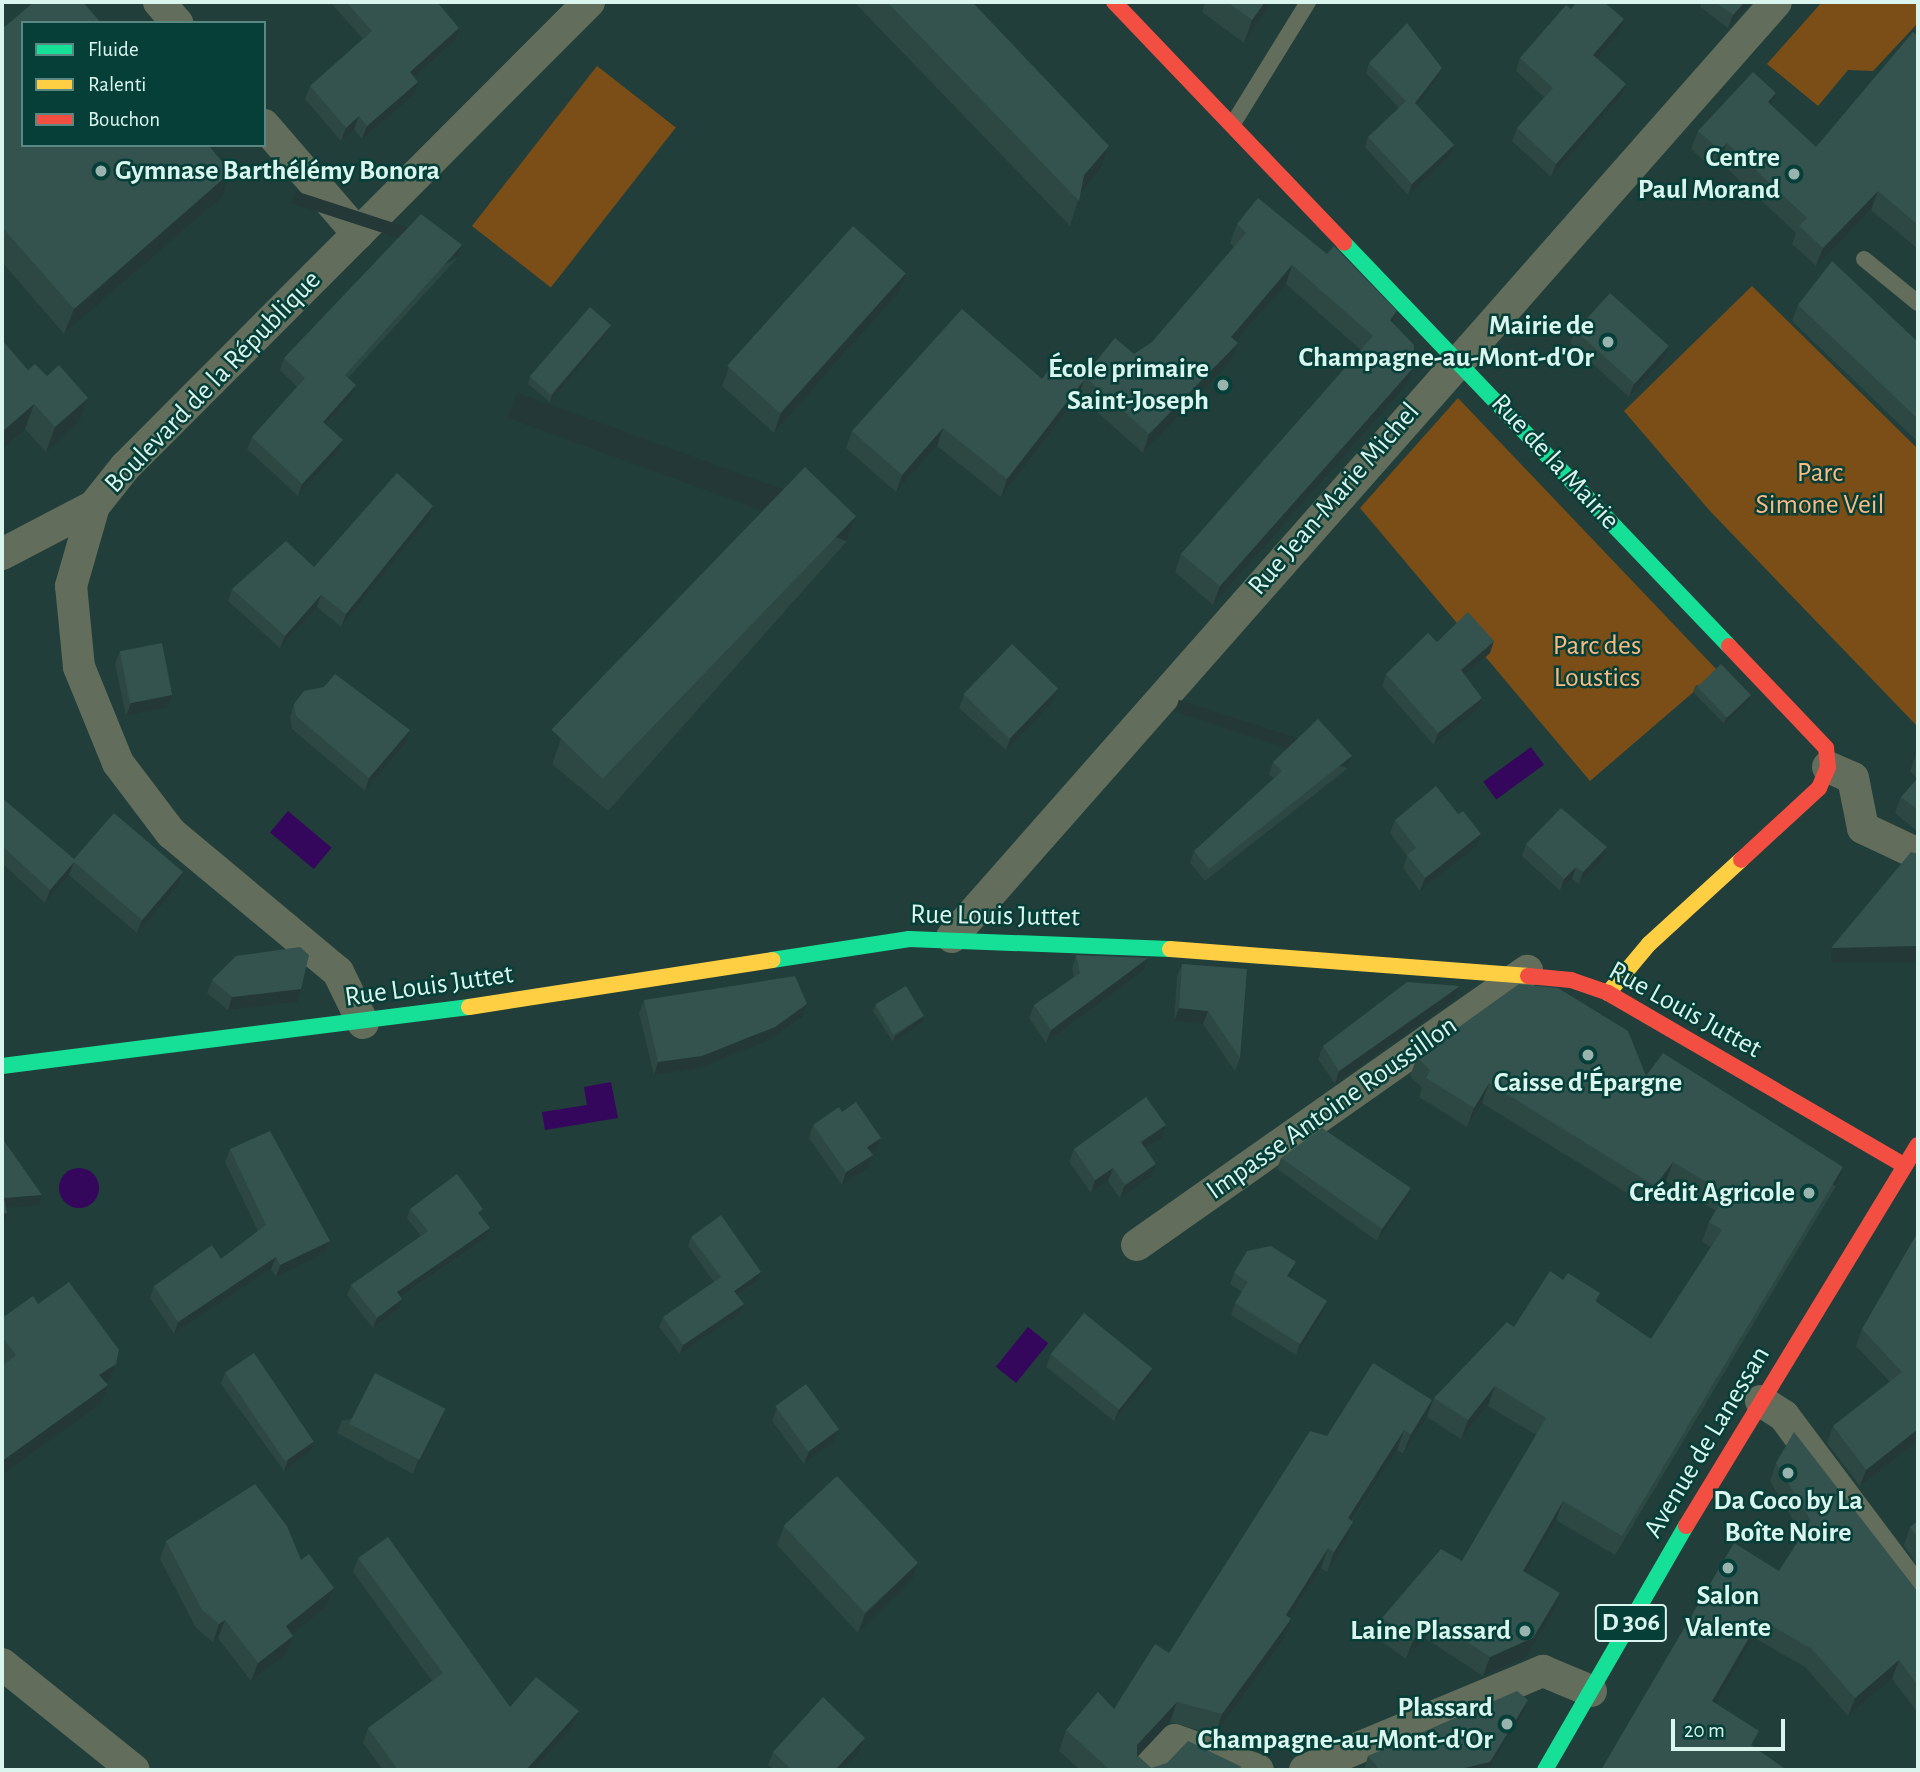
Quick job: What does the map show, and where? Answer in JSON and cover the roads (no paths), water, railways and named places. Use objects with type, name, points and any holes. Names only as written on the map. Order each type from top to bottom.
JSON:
[{"type":"main road","name":"Rue de la Mairie","points":[[1114,2],[1461,354],[1813,729],[1826,748],[1828,767]]},
{"type":"main road","points":[[1608,993],[1649,944],[1819,788],[1828,767]]},
{"type":"main road","name":"Rue Louis Juttet","points":[[2,1066],[352,997],[952,937],[1527,971],[1608,993],[1903,1165]]},
{"type":"main road","name":"Avenue de Lanessan","points":[[1545,1770],[1761,1401],[1903,1165],[1918,1145]]},
{"type":"street","points":[[159,2],[175,21]]},
{"type":"street","name":"Boulevard de la République","points":[[352,997],[171,833],[118,763],[79,667],[71,586],[94,506],[125,467],[589,2]]},
{"type":"street","name":"Rue Jean-Marie Michel","points":[[952,937],[1461,354],[1588,216],[1776,2]]},
{"type":"street","points":[[266,127],[358,234]]},
{"type":"street","points":[[2,554],[94,506]]},
{"type":"street","points":[[1828,767],[1853,778],[1863,828],[1918,854]]},
{"type":"street","name":"Impasse Antoine Roussillon","points":[[1137,1245],[1527,971]]},
{"type":"street","points":[[1761,1401],[1790,1423],[1918,1595]]},
{"type":"street","points":[[2,1664],[134,1770]]},
{"type":"street","points":[[1304,1770],[1543,1671],[1591,1691]]},
{"type":"street","points":[[1147,1770],[1175,1740],[1258,1770]]},
{"type":"lane","points":[[1234,122],[1308,2]]},
{"type":"lane","points":[[1864,259],[1918,303]]},
{"type":"place","name":"Gymnase Barthélémy Bonora","points":[[101,171]]},
{"type":"place","name":"Centre Paul Morand","points":[[1794,174]]},
{"type":"place","name":"Mairie de Champagne-au-Mont-d'Or","points":[[1608,342]]},
{"type":"place","name":"École primaire Saint-Joseph","points":[[1223,385]]},
{"type":"place","name":"Caisse d'Épargne","points":[[1588,1055]]},
{"type":"place","name":"Crédit Agricole","points":[[1809,1193]]},
{"type":"place","name":"Da Coco by La Boîte Noire","points":[[1788,1473]]},
{"type":"place","name":"Salon Valente","points":[[1728,1568]]},
{"type":"place","name":"Laine Plassard","points":[[1525,1631]]},
{"type":"place","name":"Plassard Champagne-au-Mont-d'Or","points":[[1507,1724]]},
{"type":"park label","name":"Parc Simone Veil","points":[[1820,489]]},
{"type":"park label","name":"Parc des Loustics","points":[[1597,662]]}]
